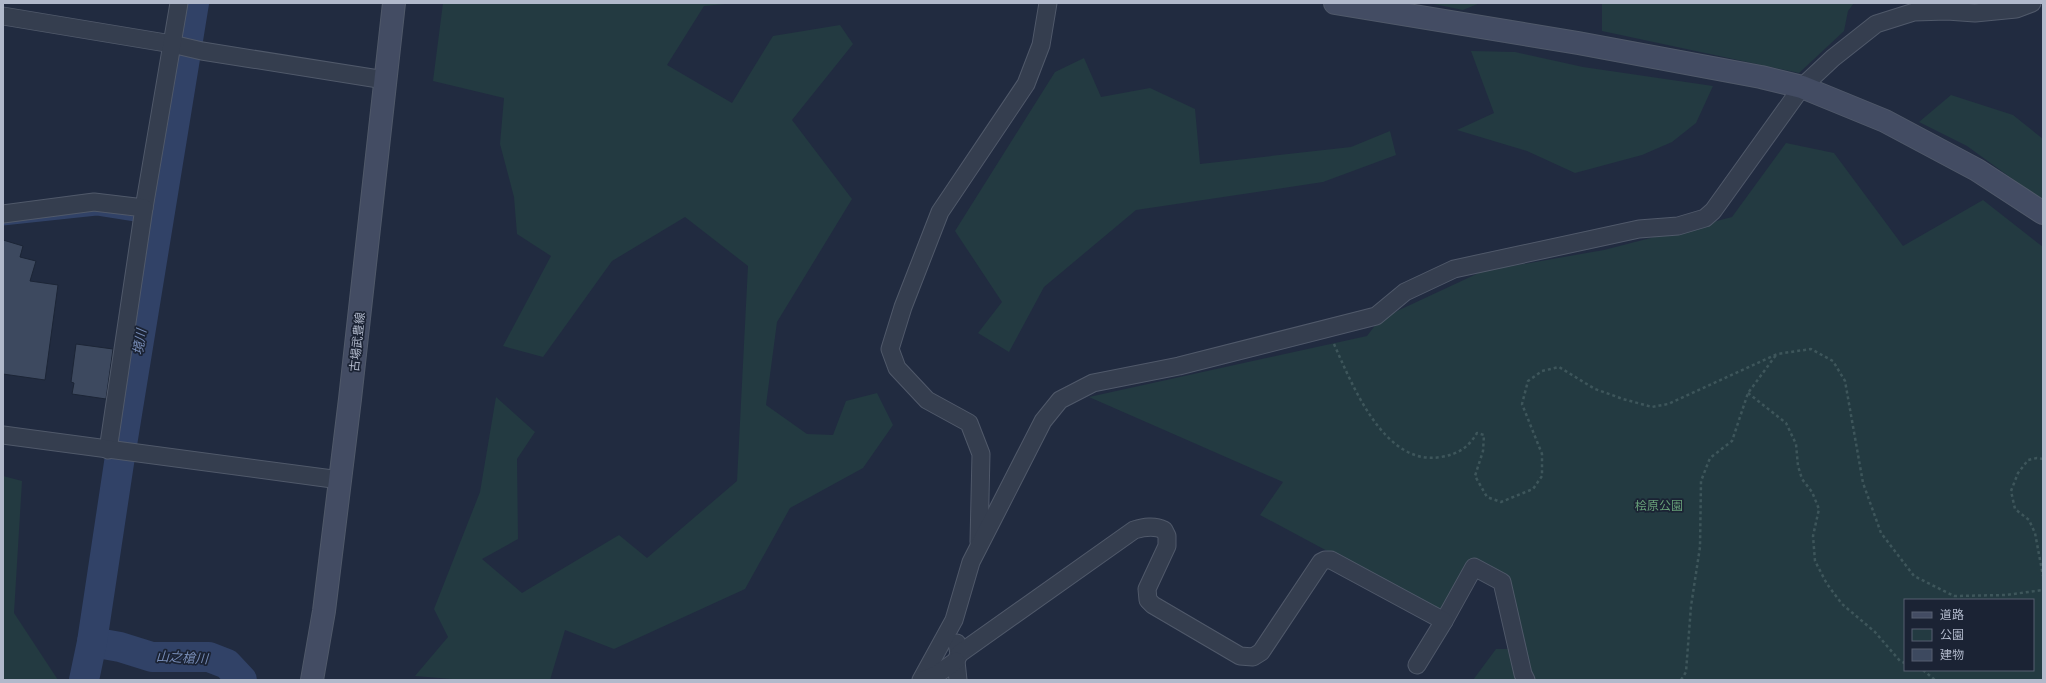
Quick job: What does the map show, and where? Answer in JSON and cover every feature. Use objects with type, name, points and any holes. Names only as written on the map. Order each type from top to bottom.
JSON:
[{"type":"street","points":[[108,450],[144,208],[179,3]]},
{"type":"street","name":"古場武豊線","points":[[312,680],[324,611],[351,392],[394,3]]},
{"type":"street","points":[[979,546],[980,454],[969,423],[928,400],[897,368],[890,349],[903,307],[940,212],[1026,84],[1041,45],[1048,3]]},
{"type":"street","points":[[1335,3],[1578,43],[1761,77],[1802,88],[1885,121],[1977,170],[2043,213]]},
{"type":"street","points":[[922,680],[954,620],[971,562],[1043,421],[1060,400],[1093,383],[1179,366],[1326,327],[1376,316],[1405,292],[1454,269],[1638,229],[1678,226],[1704,218],[1712,210],[1802,88],[1833,58],[1876,24],[1914,12],[1947,11],[1974,13],[2016,9],[2029,4]]},
{"type":"street","points":[[3,16],[173,44],[202,51],[385,80]]},
{"type":"street","points":[[3,214],[94,202],[144,208]]},
{"type":"street","points":[[3,435],[340,480]]},
{"type":"street","points":[[922,680],[936,676],[958,657],[1134,530],[1144,527],[1158,527],[1164,530],[1168,540],[1167,546],[1147,589],[1148,600],[1240,656],[1253,658],[1261,652],[1321,562],[1325,560],[1331,560],[1444,621]]},
{"type":"street","points":[[1418,665],[1474,567],[1502,582],[1523,674],[1526,680]]},
{"type":"street","points":[[954,620],[958,657],[958,680]]},
{"type":"path","points":[[1326,327],[1368,414],[1397,446],[1417,456],[1438,457],[1454,454],[1467,447],[1477,433],[1484,435],[1483,451],[1475,476],[1487,497],[1501,502],[1533,489],[1542,476],[1542,454],[1522,404],[1528,381],[1542,371],[1559,367],[1595,389],[1652,407],[1668,404],[1777,354],[1811,349],[1833,361],[1845,381],[1863,483],[1881,532],[1914,576],[1954,596],[2006,596],[2043,590]]},
{"type":"path","points":[[1681,680],[1686,672],[1691,606],[1700,547],[1701,481],[1710,458],[1732,441],[1748,393],[1777,354]]},
{"type":"path","points":[[1748,393],[1786,422],[1796,444],[1798,466],[1802,479],[1812,492],[1820,509],[1813,536],[1816,561],[1827,584],[1842,604],[1875,632],[1900,661],[1904,663]]},
{"type":"path","points":[[2043,459],[2037,458],[2028,460],[2018,473],[2011,492],[2016,509],[2029,520],[2035,533],[2043,576]]},
{"type":"path","points":[[1924,671],[1935,680]]},
{"type":"green space","points":[[443,3],[737,3],[704,6],[667,65],[732,103],[773,36],[840,25],[853,44],[792,120],[852,199],[777,322],[766,405],[807,434],[833,435],[846,401],[877,393],[893,425],[863,468],[790,508],[745,589],[614,649],[565,630],[550,680],[464,680],[415,676],[448,637],[434,609],[480,492],[496,397],[535,432],[517,459],[518,539],[482,559],[522,593],[619,535],[647,558],[737,481],[748,266],[685,217],[612,261],[543,357],[503,346],[551,256],[517,234],[514,197],[500,144],[504,98],[433,81]]},
{"type":"green space","points":[[1429,3],[1480,3],[1463,10]]},
{"type":"green space","points":[[1602,3],[1854,3],[1848,11],[1844,31],[1799,73],[1602,31]]},
{"type":"green space","points":[[1471,51],[1515,52],[1583,67],[1713,86],[1696,123],[1672,142],[1642,155],[1575,173],[1527,151],[1457,130],[1494,113]]},
{"type":"green space","points":[[1084,58],[1101,97],[1150,88],[1195,109],[1200,164],[1351,147],[1390,131],[1396,155],[1323,182],[1136,210],[1044,287],[1009,352],[978,333],[1002,302],[955,231],[1055,72]]},
{"type":"green space","points":[[1951,95],[2013,115],[2043,139],[2043,201],[1967,146],[1919,122]]},
{"type":"green space","name":"桧原公園","points":[[1786,143],[1834,153],[1903,246],[1983,200],[2043,247],[2043,680],[1473,680],[1496,649],[1517,649],[1502,582],[1474,567],[1439,611],[1260,515],[1283,482],[1089,397],[1367,336],[1380,319],[1483,271],[1604,250],[1732,217]]},
{"type":"green space","points":[[3,476],[22,481],[14,613],[58,680],[3,680]]},
{"type":"building","points":[[3,240],[23,246],[20,257],[36,261],[30,281],[58,285],[45,380],[3,374]]},
{"type":"building","points":[[76,344],[113,349],[106,399],[72,394],[74,383],[71,382]]},
{"type":"waterway","name":"境川","points":[[84,680],[92,642],[119,463],[194,3]]},
{"type":"waterway","points":[[3,223],[97,213],[135,219]]},
{"type":"waterway","name":"山之槍川","points":[[92,642],[120,647],[152,657],[209,657],[227,664],[242,680]]}]
